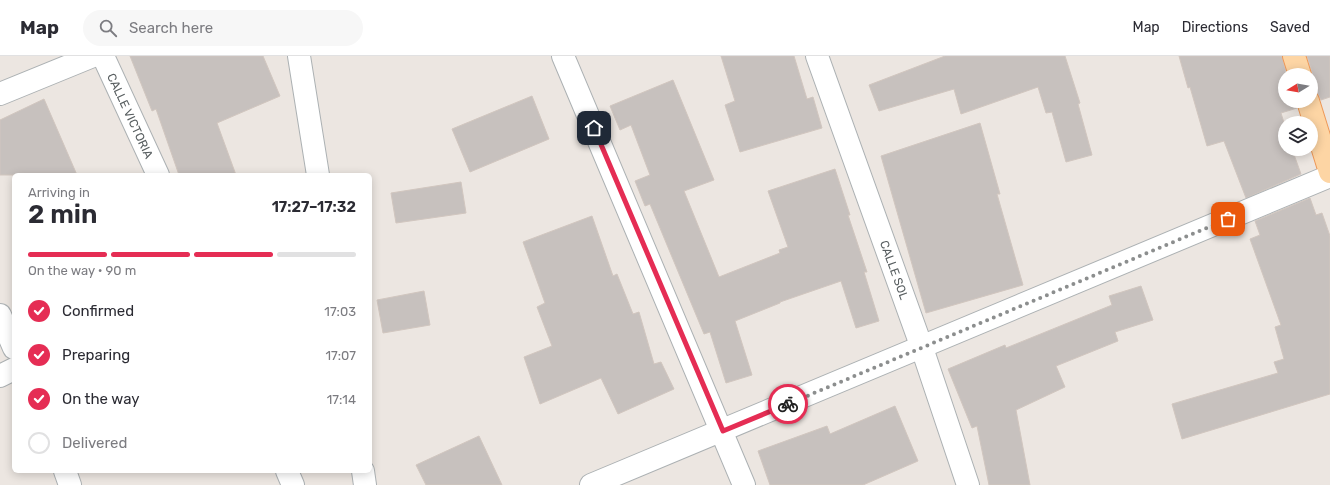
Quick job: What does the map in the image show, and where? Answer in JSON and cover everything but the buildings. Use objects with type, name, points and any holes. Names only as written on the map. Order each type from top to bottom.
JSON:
[{"type":"main road","points":[[1294,56],[1298,68]]},
{"type":"main road","points":[[1310,108],[1330,172]]},
{"type":"street","points":[[0,94],[93,56]]},
{"type":"street","name":"CALLE VICTORIA","points":[[103,56],[157,173]]},
{"type":"street","points":[[299,56],[318,173]]},
{"type":"street","points":[[563,56],[723,431],[744,485]]},
{"type":"street","name":"CALLE SOL","points":[[817,56],[922,348],[968,485]]},
{"type":"street","points":[[591,485],[922,348],[1330,176]]},
{"type":"street","points":[[0,315],[12,343]]},
{"type":"street","points":[[0,376],[12,370]]},
{"type":"street","points":[[66,473],[70,485]]},
{"type":"street","points":[[288,473],[293,485]]},
{"type":"street","points":[[363,473],[365,485]]},
{"type":"way so far","points":[[788,404],[1228,219]]},
{"type":"route","points":[[594,128],[723,431],[788,404]]}]
